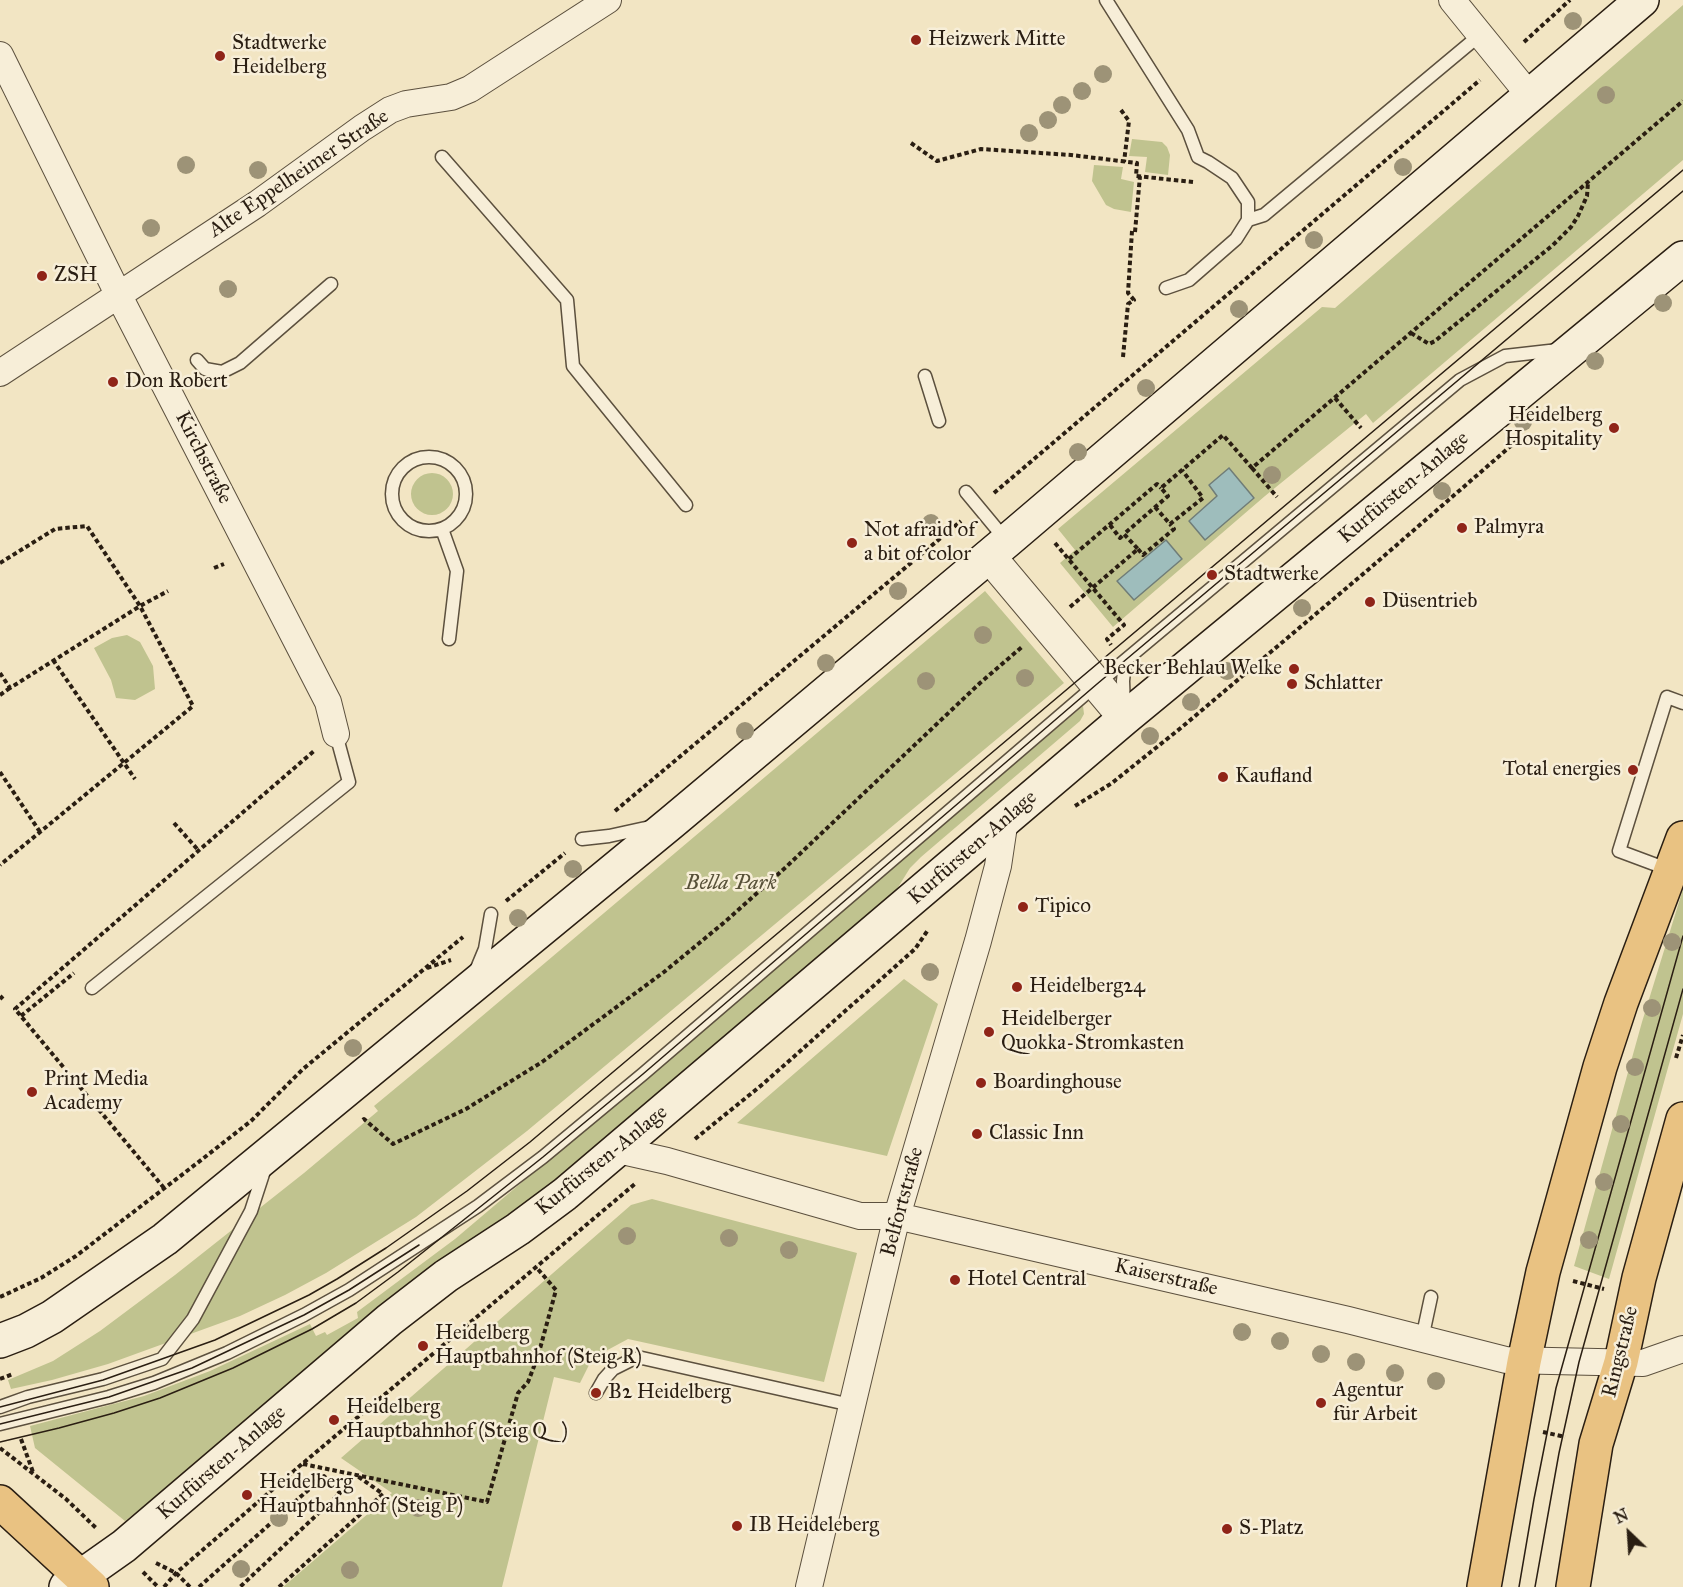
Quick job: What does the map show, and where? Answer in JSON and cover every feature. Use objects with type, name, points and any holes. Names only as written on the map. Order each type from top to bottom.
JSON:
[{"type":"main road","points":[[0,1341],[52,1317],[165,1239],[672,822],[998,549],[1642,0]]},
{"type":"main road","name":"Kurfürsten-Anlage","points":[[79,1584],[389,1320],[446,1276],[565,1194],[1125,718],[1683,258]]},
{"type":"main road","points":[[1484,1587],[1524,1362],[1543,1272],[1600,1067],[1621,1003],[1683,838]]},
{"type":"main road","name":"Ringstraße","points":[[1573,1587],[1596,1444],[1621,1362],[1639,1278],[1676,1169],[1683,1119]]},
{"type":"main road","points":[[0,1502],[79,1584]]},
{"type":"street","name":"Alte Eppelheimer Straße","points":[[0,373],[257,204],[390,110],[406,104],[451,98],[470,89],[608,0]]},
{"type":"street","points":[[1452,0],[1530,96]]},
{"type":"street","name":"Kirchstraße","points":[[0,55],[119,296],[328,702],[336,734]]},
{"type":"street","points":[[998,549],[1048,626],[1125,718]]},
{"type":"street","name":"Belfortstraße","points":[[809,1587],[897,1216],[981,930],[998,866],[1005,819]]},
{"type":"street","name":"Kaiserstraße","points":[[618,1150],[667,1161],[860,1216],[897,1216],[1316,1312],[1506,1360],[1643,1363],[1683,1348]]},
{"type":"lane","points":[[1106,0],[1188,130],[1198,157],[1232,178],[1248,202],[1248,220],[1236,239],[1189,280],[1166,288]]},
{"type":"lane","points":[[1248,220],[1264,215],[1481,34]]},
{"type":"lane","points":[[442,157],[567,300],[573,366],[686,505]]},
{"type":"lane","points":[[197,360],[205,369],[222,372],[240,363],[331,284]]},
{"type":"lane","points":[[0,1424],[109,1397],[173,1376],[227,1353],[349,1290],[468,1212],[543,1157],[643,1074],[1097,684],[1460,380],[1505,356],[1572,348]]},
{"type":"lane","points":[[925,376],[939,422]]},
{"type":"lane","points":[[419,459],[443,460],[454,467],[462,477],[466,489],[466,501],[461,513],[442,529],[419,530],[408,525],[394,506],[392,495],[394,483],[408,464],[419,459]]},
{"type":"lane","points":[[966,492],[977,507],[998,549]]},
{"type":"lane","points":[[442,529],[457,571],[449,639]]},
{"type":"lane","points":[[1125,661],[1123,681],[1125,718]]},
{"type":"lane","points":[[1672,871],[1619,851],[1667,697],[1683,703]]},
{"type":"lane","points":[[92,988],[349,782],[336,734]]},
{"type":"lane","points":[[582,839],[609,836],[672,822]]},
{"type":"lane","points":[[468,990],[485,949],[491,914]]},
{"type":"lane","points":[[0,1407],[162,1359],[193,1318],[251,1210],[270,1153]]},
{"type":"lane","points":[[1422,1339],[1431,1297]]},
{"type":"lane","points":[[596,1393],[604,1379],[614,1369],[633,1359],[642,1358],[851,1405]]},
{"type":"path","points":[[0,1297],[41,1278],[76,1256],[251,1121],[303,1069],[582,839],[977,507],[1501,62],[1570,0]]},
{"type":"path","points":[[1252,468],[1683,101]]},
{"type":"path","points":[[1121,110],[1129,121],[1124,162]]},
{"type":"path","points":[[911,143],[937,161],[981,149],[1071,155],[1137,163],[1136,176],[1193,182]]},
{"type":"path","points":[[1123,357],[1128,304],[1134,300],[1128,293],[1140,176]]},
{"type":"path","points":[[1412,333],[1429,344],[1435,341],[1553,245],[1571,227],[1578,216],[1587,195],[1588,181]]},
{"type":"path","points":[[1335,398],[1361,428]]},
{"type":"path","points":[[1067,812],[1112,783],[1182,727],[1528,432]]},
{"type":"path","points":[[1161,488],[1223,435],[1277,497]]},
{"type":"path","points":[[1170,524],[1203,498],[1182,470]]},
{"type":"path","points":[[1006,482],[1124,625],[1107,639],[1125,661]]},
{"type":"path","points":[[1069,559],[1157,484],[1168,496],[1120,538],[1110,525]]},
{"type":"path","points":[[1124,534],[1143,555],[1174,529],[1155,507]]},
{"type":"path","points":[[0,563],[55,529],[87,526],[140,606],[193,706],[0,865]]},
{"type":"path","points":[[355,1126],[364,1119],[393,1144],[466,1109],[551,1056],[664,972],[726,921],[980,683],[1137,549]]},
{"type":"path","points":[[0,695],[140,606],[168,591]]},
{"type":"path","points":[[53,660],[135,779]]},
{"type":"path","points":[[0,673],[10,688]]},
{"type":"path","points":[[1154,694],[1182,727]]},
{"type":"path","points":[[164,1188],[15,1009],[336,734]]},
{"type":"path","points":[[0,772],[40,832]]},
{"type":"path","points":[[174,823],[199,851]]},
{"type":"path","points":[[705,1132],[763,1084],[915,949],[932,925]]},
{"type":"path","points":[[21,1016],[76,971],[92,988]]},
{"type":"path","points":[[1676,1058],[1683,1035]]},
{"type":"path","points":[[164,1587],[176,1573],[302,1464],[643,1177],[667,1161]]},
{"type":"path","points":[[302,1464],[487,1502],[518,1393],[528,1382],[538,1356],[556,1290],[536,1267]]},
{"type":"path","points":[[1543,1272],[1611,1291],[1617,1273],[1639,1278]]},
{"type":"path","points":[[0,1379],[17,1372]]},
{"type":"path","points":[[1509,1444],[1530,1448],[1533,1430],[1596,1444]]},
{"type":"path","points":[[0,1448],[96,1527]]},
{"type":"path","points":[[279,1587],[383,1494],[354,1473]]},
{"type":"path","points":[[199,1587],[324,1476],[340,1493],[240,1587]]},
{"type":"path","points":[[176,1573],[190,1587]]},
{"type":"green space","points":[[1683,5],[1683,160],[1373,423],[1366,414],[1265,496],[1113,627],[1060,563],[1075,550],[1058,529],[1322,307],[1335,308]]},
{"type":"green space","points":[[1132,139],[1162,142],[1167,147],[1170,155],[1168,175],[1145,172],[1147,157],[1129,156]]},
{"type":"green space","points":[[1094,165],[1123,167],[1121,179],[1134,182],[1131,212],[1106,205],[1092,181]]},
{"type":"green space","points":[[432,473],[440,474],[447,479],[452,486],[452,502],[447,509],[440,514],[432,515],[424,514],[417,509],[412,502],[411,494],[412,486],[417,479],[424,474]]},
{"type":"green space","name":"Bella Park","points":[[985,591],[1064,683],[527,1131],[416,1217],[326,1273],[285,1295],[240,1316],[108,1364],[11,1389],[8,1380],[53,1361],[100,1331],[304,1173],[378,1111],[374,1106]]},
{"type":"green space","points":[[127,635],[140,642],[153,666],[155,689],[135,700],[116,698],[111,680],[94,648],[112,638]]},
{"type":"green space","points":[[1083,706],[1084,714],[1080,721],[921,857],[910,868],[892,897],[587,1155],[536,1195],[405,1287],[125,1521],[35,1448],[30,1426],[144,1396],[210,1371],[310,1324],[316,1336],[325,1332],[327,1335],[358,1318],[357,1312],[455,1239]]},
{"type":"green space","points":[[1683,889],[1683,1014],[1609,1279],[1574,1266],[1642,1022]]},
{"type":"green space","points":[[904,979],[938,1004],[887,1156],[737,1123]]},
{"type":"green space","points":[[652,1199],[857,1253],[824,1382],[628,1339],[602,1353],[589,1365],[580,1383],[554,1377],[502,1587],[283,1587],[392,1493],[341,1458],[631,1205]]},
{"type":"water","points":[[1229,468],[1254,498],[1205,540],[1189,521],[1217,496],[1209,485]]},
{"type":"water","points":[[1166,540],[1182,559],[1134,600],[1117,581]]},
{"type":"tram line","points":[[0,1407],[103,1380],[215,1340],[337,1279],[467,1191],[530,1142],[1683,170]]},
{"type":"tram line","points":[[0,1442],[114,1413],[160,1398],[233,1368],[312,1329],[356,1303],[398,1272],[643,1074],[1097,684],[1683,191]]},
{"type":"tram line","points":[[1519,1587],[1556,1388],[1683,936]]},
{"type":"tram line","points":[[1535,1587],[1559,1453],[1579,1362],[1683,989]]},
{"type":"tram line","points":[[0,1424],[109,1397],[192,1368],[304,1315],[349,1290],[419,1245]]},
{"type":"place","name":"Heizwerk Mitte","points":[[916,40]]},
{"type":"place","name":"Stadtwerke Heidelberg","points":[[220,56]]},
{"type":"place","name":"ZSH","points":[[42,276]]},
{"type":"place","name":"Don Robert","points":[[113,382]]},
{"type":"place","name":"Heidelberg Hospitality","points":[[1614,428]]},
{"type":"place","name":"Palmyra","points":[[1462,528]]},
{"type":"place","name":"Not afraid of a bit of color","points":[[852,543]]},
{"type":"place","name":"Stadtwerke","points":[[1212,575]]},
{"type":"place","name":"Düsentrieb","points":[[1370,602]]},
{"type":"place","name":"Becker Behlau Welke","points":[[1294,669]]},
{"type":"place","name":"Schlatter","points":[[1292,684]]},
{"type":"place","name":"Total energies","points":[[1633,770]]},
{"type":"place","name":"Kaufland","points":[[1223,777]]},
{"type":"place","name":"Tipico","points":[[1023,907]]},
{"type":"place","name":"Heidelberg24","points":[[1017,987]]},
{"type":"place","name":"Heidelberger Quokka-Stromkasten","points":[[989,1032]]},
{"type":"place","name":"Boardinghouse","points":[[981,1083]]},
{"type":"place","name":"Print Media Academy","points":[[32,1092]]},
{"type":"place","name":"Classic Inn","points":[[977,1134]]},
{"type":"place","name":"Hotel Central","points":[[955,1280]]},
{"type":"place","name":"Heidelberg Hauptbahnhof (Steig R)","points":[[423,1346]]},
{"type":"place","name":"B2 Heidelberg","points":[[596,1393]]},
{"type":"place","name":"Agentur für Arbeit","points":[[1321,1403]]},
{"type":"place","name":"Heidelberg Hauptbahnhof (Steig Q)","points":[[334,1420]]},
{"type":"place","name":"Heidelberg Hauptbahnhof (Steig P)","points":[[247,1495]]},
{"type":"place","name":"IB Heideleberg","points":[[737,1526]]},
{"type":"place","name":"S-Platz","points":[[1227,1529]]}]
